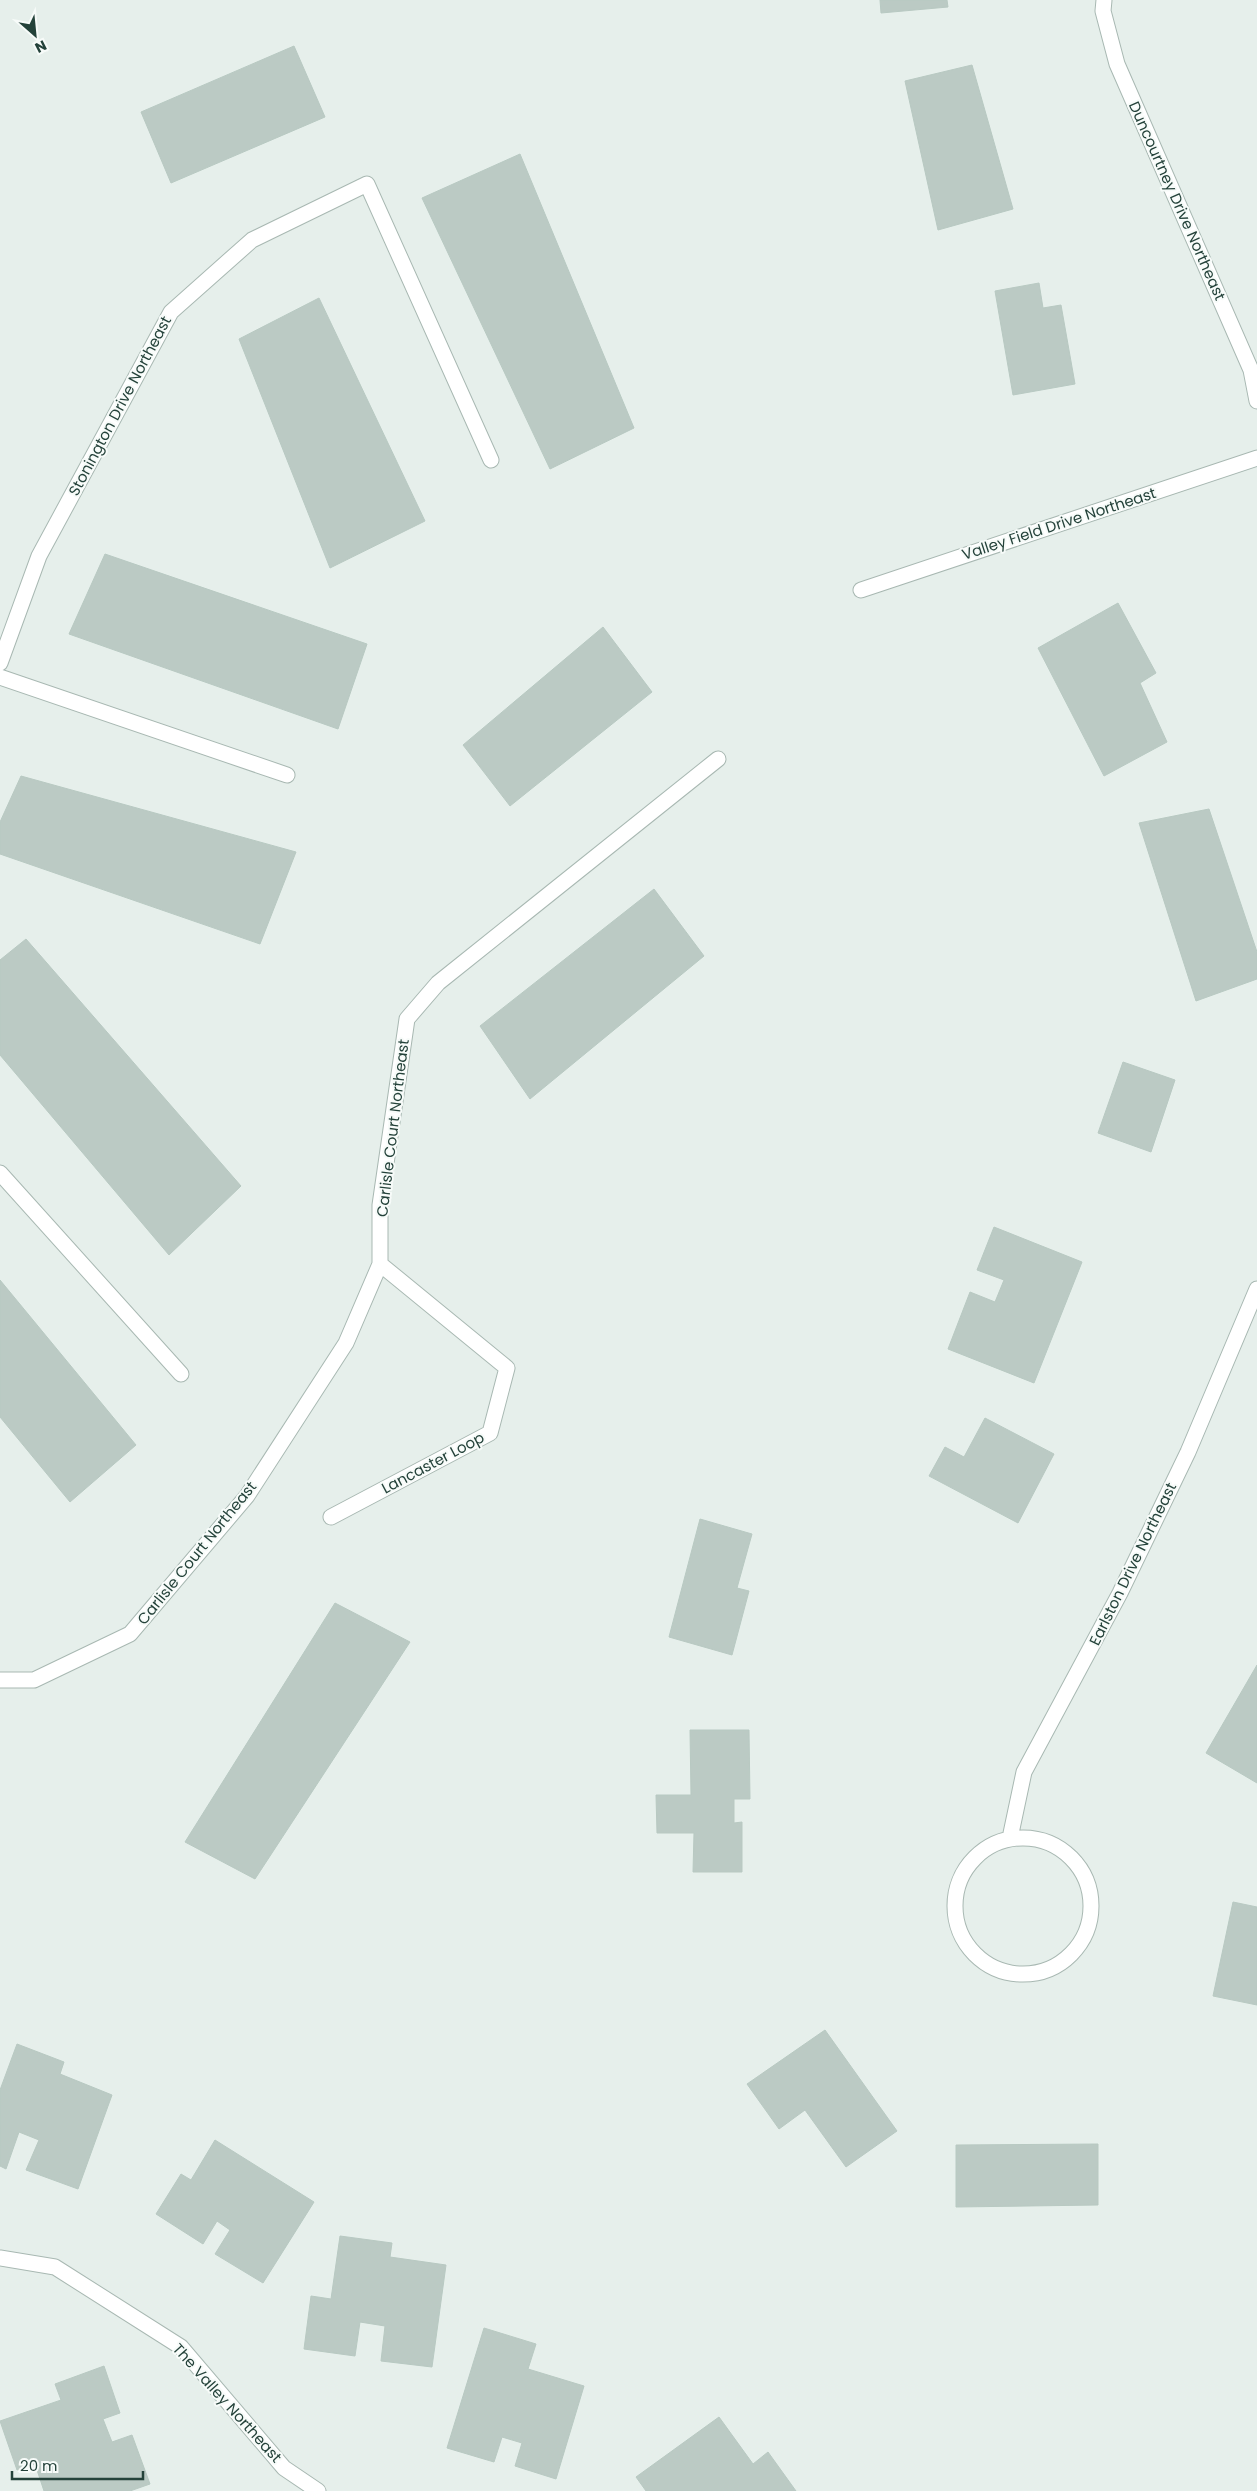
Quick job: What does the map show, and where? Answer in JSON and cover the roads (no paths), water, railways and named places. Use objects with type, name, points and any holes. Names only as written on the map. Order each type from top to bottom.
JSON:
[{"type":"street","name":"Duncourtney Drive Northeast","points":[[1104,0],[1103,11],[1117,64],[1251,370],[1257,401]]},
{"type":"street","name":"Stonington Drive Northeast","points":[[0,663],[39,556],[171,312],[252,240],[367,184],[491,460]]},
{"type":"street","name":"Valley Field Drive Northeast","points":[[861,590],[1257,458]]},
{"type":"street","points":[[0,677],[286,775]]},
{"type":"street","name":"Carlisle Court Northeast","points":[[0,1680],[34,1680],[130,1634],[247,1496],[346,1343],[380,1264],[380,1205],[407,1019],[438,983],[718,759]]},
{"type":"street","points":[[0,1173],[181,1374]]},
{"type":"street","name":"Lancaster Loop","points":[[331,1517],[490,1433],[507,1368],[380,1264]]},
{"type":"street","name":"Earlston Drive Northeast","points":[[1010,1838],[1024,1772],[1120,1594],[1188,1452],[1257,1289]]},
{"type":"street","points":[[1010,1838],[1032,1838],[1052,1844],[1070,1856],[1083,1874],[1091,1895],[1090,1916],[1083,1938],[1074,1949],[1052,1968],[1030,1974],[1009,1972],[988,1965],[971,1951],[959,1932],[954,1911],[956,1889],[965,1869],[977,1855],[992,1845],[1010,1838]]},
{"type":"street","name":"The Valley Northeast","points":[[0,2258],[55,2267],[181,2347],[284,2468],[318,2491]]}]
